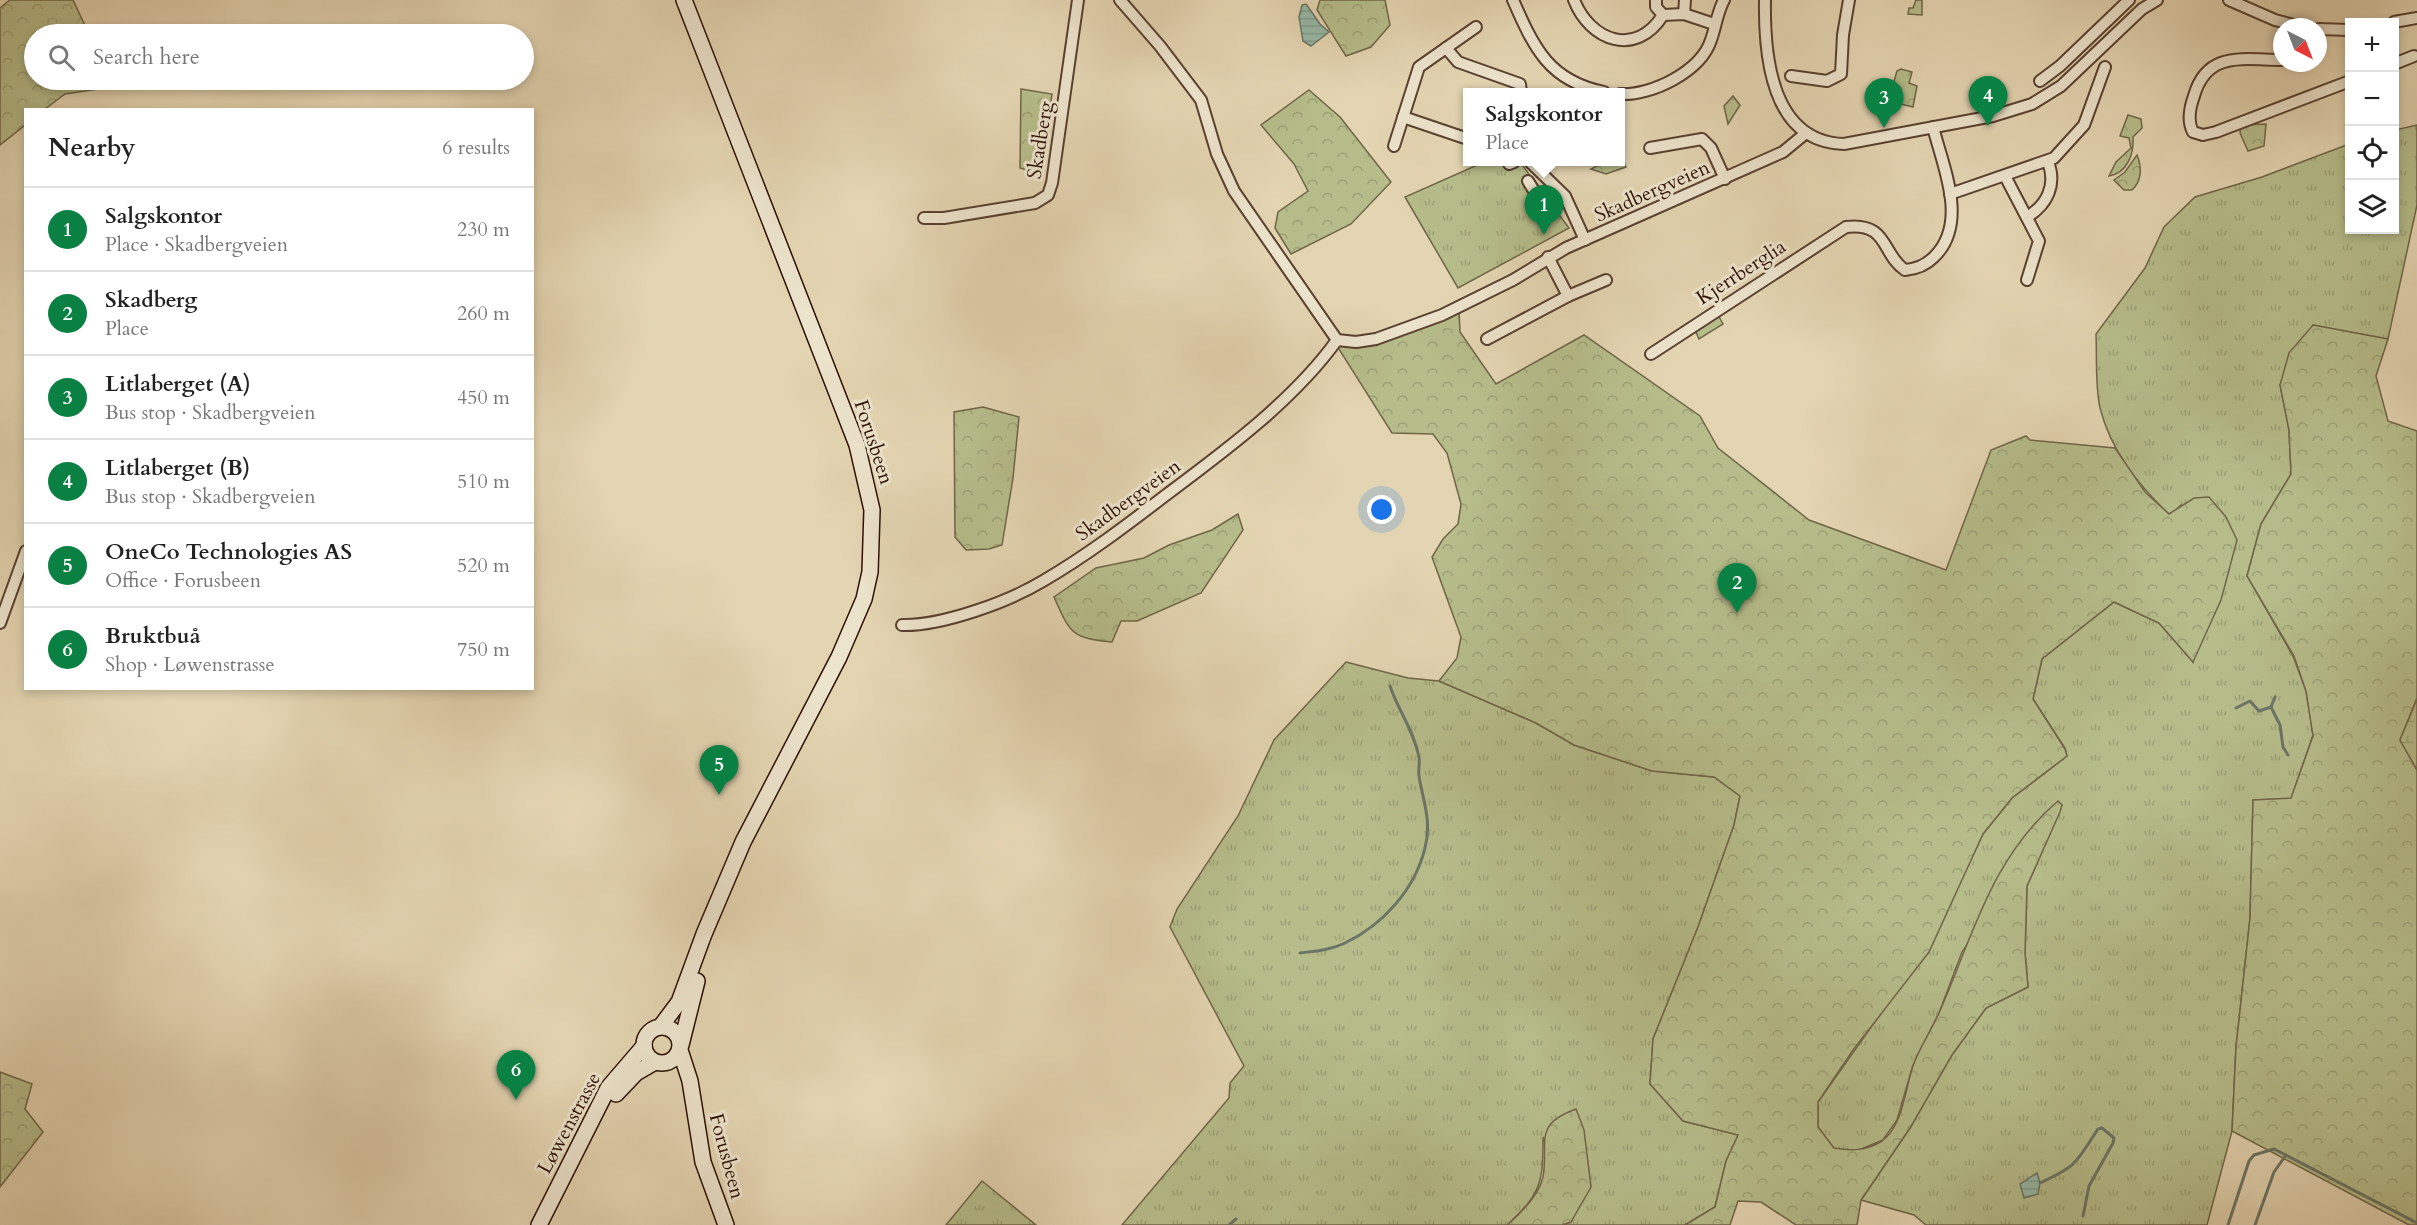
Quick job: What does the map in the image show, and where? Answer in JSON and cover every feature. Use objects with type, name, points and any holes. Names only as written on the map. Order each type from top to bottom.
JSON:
[{"type":"main road","name":"Forusbeen","points":[[661,1026],[679,1002],[743,842],[853,628],[870,572],[872,510],[857,445],[684,0]]},
{"type":"main road","name":"Forusbeen","points":[[709,926],[680,1047],[690,1081],[691,1098],[704,1162],[726,1225]]},
{"type":"main road","points":[[661,1026],[677,1033],[680,1047],[676,1057],[659,1063],[646,1053],[644,1046],[649,1031],[661,1026]]},
{"type":"main road","name":"Løwenstrasse","points":[[539,1225],[608,1088],[644,1046]]},
{"type":"main road","name":"Forusbeen","points":[[659,1063],[677,1075],[691,1098]]},
{"type":"main road","name":"Løwenstrasse","points":[[548,1225],[611,1100],[636,1073],[659,1063]]},
{"type":"street","name":"Skadberg","points":[[924,218],[944,218],[1035,203],[1048,195],[1052,183],[1078,0]]},
{"type":"street","points":[[1120,0],[1160,46],[1201,100],[1217,154],[1234,191],[1337,340]]},
{"type":"street","points":[[1513,0],[1532,42],[1550,66],[1574,83],[1589,88]]},
{"type":"street","points":[[1574,0],[1587,24],[1611,39],[1633,38],[1646,33],[1663,15],[1684,14],[1714,24]]},
{"type":"street","points":[[1656,0],[1657,9],[1663,15]]},
{"type":"street","points":[[1684,14],[1685,0]]},
{"type":"street","points":[[1625,93],[1655,89],[1683,73],[1705,52],[1712,39],[1714,24],[1724,0]]},
{"type":"street","points":[[1765,0],[1765,39],[1773,82],[1785,110],[1803,130],[1824,142],[1844,144],[2012,112],[2047,97],[2142,9],[2157,0]]},
{"type":"street","points":[[1791,76],[1827,81],[1841,74],[1843,35],[1849,0]]},
{"type":"street","points":[[2229,0],[2273,19]]},
{"type":"street","points":[[2040,81],[2060,66],[2126,1]]},
{"type":"street","points":[[2399,21],[2417,18]]},
{"type":"street","points":[[1394,146],[1419,68],[1476,27]]},
{"type":"street","points":[[2327,30],[2345,30]]},
{"type":"street","points":[[1446,48],[1458,62],[1520,84],[1520,88]]},
{"type":"street","points":[[2399,62],[2414,56]]},
{"type":"street","points":[[2273,60],[2242,59],[2214,64],[2203,75],[2195,91],[2190,120],[2193,132],[2203,135],[2216,132],[2345,83]]},
{"type":"street","points":[[1933,127],[1950,194],[2048,162],[2069,144],[2084,125],[2105,67]]},
{"type":"street","points":[[1403,117],[1463,137]]},
{"type":"street","name":"Skadbergveien","points":[[902,625],[924,625],[987,605],[1042,582],[1229,448],[1262,420],[1337,340],[1356,342],[1376,339],[1442,315],[1513,280],[1548,257],[1783,152],[1803,130]]},
{"type":"street","points":[[1650,148],[1702,139],[1711,148],[1725,179]]},
{"type":"street","points":[[2027,217],[2043,205],[2048,196],[2053,179],[2048,162]]},
{"type":"street","points":[[1534,166],[1565,196],[1586,240]]},
{"type":"street","points":[[2005,176],[2040,243],[2027,280]]},
{"type":"street","points":[[1528,181],[1539,200]]},
{"type":"street","name":"Kjerrberglia","points":[[1651,354],[1827,237],[1846,227],[1868,229],[1879,236],[1902,268],[1916,268],[1937,254],[1950,234],[1952,214],[1950,194]]},
{"type":"street","points":[[1548,257],[1568,297]]},
{"type":"street","points":[[1487,339],[1606,280]]},
{"type":"street","points":[[0,623],[24,557]]},
{"type":"green space","points":[[10,0],[73,0],[84,24],[24,24],[24,90],[92,90],[65,94],[46,108],[24,108],[24,126],[0,145],[0,8]]},
{"type":"green space","points":[[1320,0],[1385,0],[1390,25],[1371,47],[1346,56],[1317,10]]},
{"type":"green space","points":[[1916,0],[1922,0],[1922,15],[1908,14],[1909,8],[1913,8]]},
{"type":"green space","points":[[1901,69],[1912,72],[1909,83],[1917,86],[1913,107],[1897,103],[1899,97],[1890,95],[1897,71]]},
{"type":"green space","points":[[1021,89],[1052,94],[1040,174],[1020,168]]},
{"type":"green space","points":[[1309,90],[1340,117],[1391,182],[1351,224],[1291,254],[1275,228],[1278,212],[1308,191],[1294,164],[1261,125]]},
{"type":"green space","points":[[1733,96],[1740,105],[1728,124],[1724,106]]},
{"type":"green space","points":[[2128,115],[2141,119],[2142,128],[2133,137],[2131,156],[2125,167],[2109,176],[2116,162],[2131,148],[2129,138],[2120,136]]},
{"type":"green space","points":[[2266,124],[2264,146],[2248,151],[2240,133],[2241,125]]},
{"type":"green space","points":[[2417,125],[2417,205],[2388,339],[2313,325],[2280,385],[2289,430],[2291,474],[2261,524],[2247,576],[2293,656],[2306,691],[2313,735],[2291,799],[2253,800],[2250,918],[2236,1047],[2232,1131],[2207,1225],[1926,1225],[1914,1215],[1861,1200],[1910,1128],[1952,1055],[1986,1008],[2028,987],[2025,953],[2027,886],[2062,805],[1962,952],[1939,1013],[1913,1065],[1897,1120],[1883,1140],[1854,1152],[1834,1149],[1818,1127],[1818,1102],[1889,1002],[1956,891],[1983,834],[2012,798],[2067,756],[2065,748],[2033,699],[2042,659],[2114,602],[2159,623],[2193,662],[2181,505],[2170,515],[2147,492],[2127,466],[2111,439],[2098,399],[2096,334],[2145,268],[2164,227],[2195,197],[2262,177],[2345,146],[2345,234],[2399,234],[2399,129]]},
{"type":"green space","points":[[2137,155],[2140,164],[2138,182],[2132,190],[2124,190],[2114,180],[2125,172]]},
{"type":"green space","points":[[1625,165],[1626,167],[1606,174],[1591,169],[1597,166]]},
{"type":"green space","points":[[1475,166],[1523,166],[1569,228],[1458,288],[1405,197]]},
{"type":"green space","points":[[1459,309],[1460,332],[1496,384],[1584,335],[1700,416],[1718,448],[1809,520],[1946,570],[1991,450],[2026,436],[2030,440],[2115,448],[2145,492],[2169,514],[2194,498],[2209,497],[2226,517],[2237,540],[2221,600],[2193,662],[2159,623],[2114,602],[2042,659],[2033,699],[2065,749],[2067,756],[2012,798],[1983,834],[1929,952],[1853,1050],[1818,1102],[1818,1127],[1834,1148],[1852,1150],[1870,1147],[1882,1141],[1895,1126],[1916,1059],[1939,1013],[1986,900],[2016,847],[2035,823],[2058,801],[2062,805],[2060,812],[2027,886],[2025,953],[2028,987],[1986,1008],[1952,1055],[1910,1128],[1861,1200],[1857,1225],[1796,1225],[1761,1202],[1738,1201],[1730,1225],[1685,1225],[1715,1207],[1726,1161],[1738,1135],[1683,1121],[1650,1084],[1653,1039],[1698,927],[1734,825],[1740,796],[1714,777],[1652,771],[1574,745],[1536,723],[1439,681],[1457,658],[1461,637],[1432,557],[1443,539],[1458,524],[1461,504],[1447,453],[1433,434],[1392,433],[1337,346]]},
{"type":"green space","points":[[1717,313],[1723,324],[1699,339],[1694,328]]},
{"type":"green space","points":[[2313,325],[2388,339],[2376,376],[2388,421],[2417,431],[2417,698],[2400,740],[2417,770],[2417,1225],[2409,1225],[2232,1131],[2236,1047],[2250,918],[2253,800],[2291,798],[2313,736],[2306,691],[2294,656],[2247,576],[2261,524],[2291,474],[2289,430],[2280,385],[2289,353]]},
{"type":"green space","points":[[983,407],[1019,417],[1013,478],[1002,545],[989,549],[966,550],[955,537],[954,412]]},
{"type":"green space","points":[[1238,514],[1243,530],[1201,593],[1137,621],[1121,621],[1112,642],[1080,635],[1074,632],[1064,619],[1054,597],[1096,568],[1144,558],[1169,545],[1212,530]]},
{"type":"green space","points":[[1346,662],[1408,678],[1439,681],[1536,723],[1574,745],[1652,771],[1714,777],[1740,796],[1734,825],[1698,927],[1653,1039],[1650,1084],[1683,1121],[1739,1135],[1726,1161],[1715,1207],[1685,1225],[1562,1225],[1571,1222],[1543,1137],[1541,1176],[1538,1186],[1527,1204],[1507,1225],[1122,1225],[1229,1098],[1230,1083],[1244,1066],[1170,927],[1177,909],[1238,816],[1274,740]]},
{"type":"green space","points":[[2417,699],[2417,770],[2400,740]]},
{"type":"green space","points":[[0,1072],[32,1084],[25,1109],[43,1132],[0,1187]]},
{"type":"green space","points":[[1576,1109],[1584,1130],[1591,1187],[1571,1222],[1562,1225],[1507,1225],[1529,1203],[1541,1184],[1545,1136],[1548,1128],[1553,1121]]},
{"type":"green space","points":[[982,1181],[1036,1225],[946,1225]]},
{"type":"shaded area","points":[[1306,4],[1320,24],[1329,32],[1311,46],[1303,41],[1299,17],[1302,5]]},
{"type":"shaded area","points":[[2037,1173],[2040,1183],[2038,1194],[2024,1198],[2020,1184]]},
{"type":"waterway","points":[[1300,953],[1340,945],[1372,926],[1396,904],[1414,878],[1420,863],[1428,829],[1419,776],[1419,757],[1390,686]]},
{"type":"waterway","points":[[2275,697],[2271,707],[2280,725],[2283,747],[2288,755]]},
{"type":"waterway","points":[[2236,708],[2250,701],[2259,711],[2271,707]]},
{"type":"waterway","points":[[2040,1183],[2062,1172],[2075,1162],[2098,1129],[2102,1128],[2114,1138],[2113,1143],[2089,1186],[2083,1216]]},
{"type":"waterway","points":[[2228,1225],[2249,1161],[2254,1155],[2274,1149],[2417,1223]]},
{"type":"waterway","points":[[2255,1225],[2274,1172],[2286,1155]]},
{"type":"waterway","points":[[1229,1225],[1236,1219]]},
{"type":"place","name":"Litlaberget (B)","points":[[1988,126]]},
{"type":"place","name":"Litlaberget (A)","points":[[1884,128]]},
{"type":"place","name":"Salgskontor","points":[[1544,235]]},
{"type":"place","name":"Skadberg","points":[[1737,613]]},
{"type":"place","name":"OneCo Technologies AS","points":[[719,795]]},
{"type":"place","name":"Bruktbuå","points":[[516,1100]]}]
